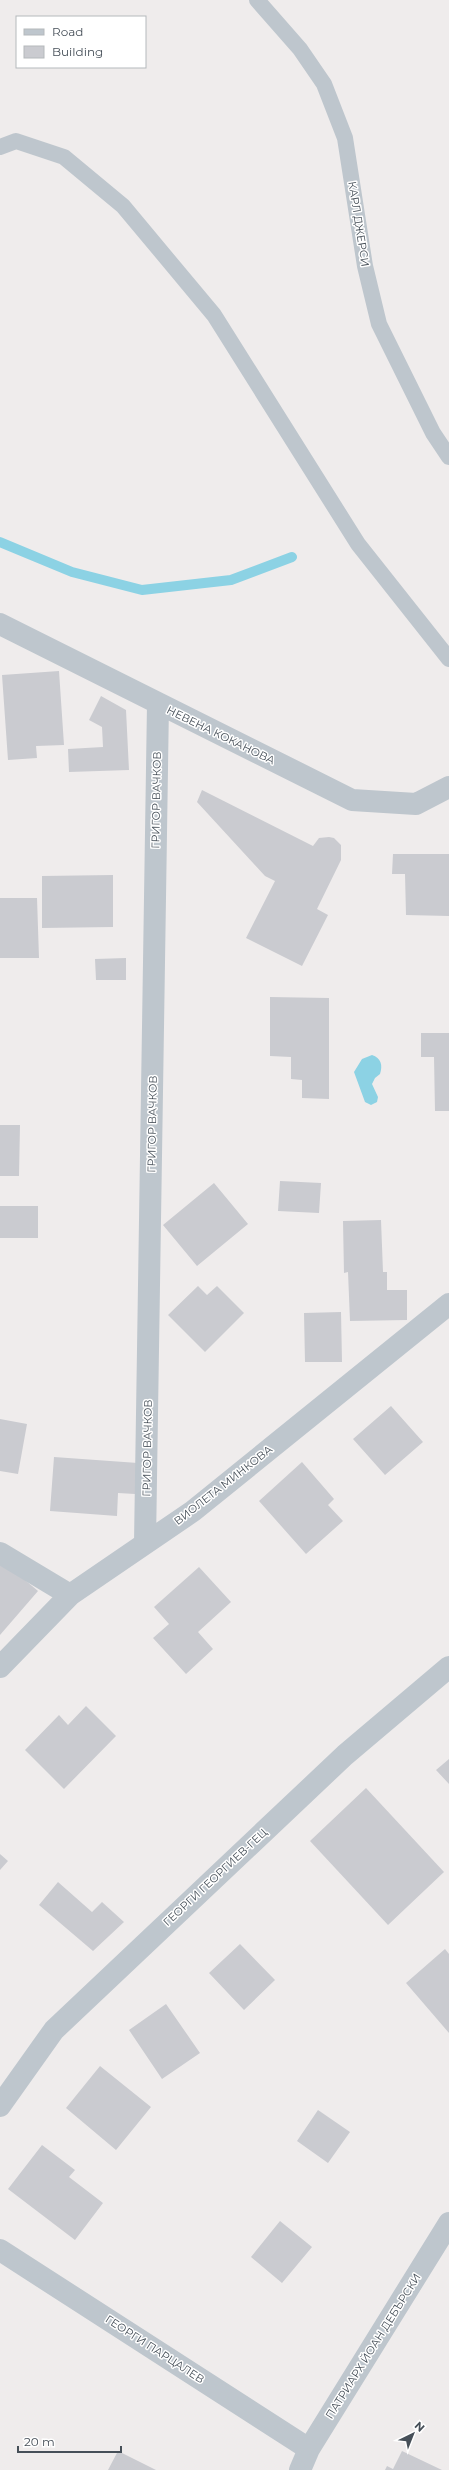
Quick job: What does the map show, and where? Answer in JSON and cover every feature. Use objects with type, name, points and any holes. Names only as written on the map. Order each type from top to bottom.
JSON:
[{"type":"street","name":"НЕВЕНА КОКАНОВА","points":[[0,624],[352,800],[416,804],[449,787]]},
{"type":"street","name":"ГРИГОР ВАЧКОВ","points":[[145,1544],[158,704]]},
{"type":"street","name":"ВИОЛЕТА МИНКОВА","points":[[0,1667],[70,1595],[193,1511],[449,1304]]},
{"type":"street","points":[[0,1553],[70,1595]]},
{"type":"street","name":"ГЕОРГИ ГЕОРГИЕВ-ГЕЦ","points":[[0,2106],[54,2030],[345,1755],[449,1667]]},
{"type":"street","name":"ПАТРИАРХ ЙОАН ДЕБЪРСКИ","points":[[300,2470],[309,2449],[449,2224]]},
{"type":"street","name":"ГЕОРГИ ПАРЦАЛЕВ","points":[[0,2250],[309,2449]]},
{"type":"lane","name":"КАРЛ ДЖЕРСИ","points":[[257,0],[300,49],[324,84],[345,138],[365,266],[379,324],[433,433],[449,457]]},
{"type":"lane","points":[[0,146],[16,141],[64,156],[123,206],[214,315],[358,544],[449,659]]},
{"type":"water","points":[[372,1055],[379,1060],[381,1068],[380,1074],[375,1078],[372,1084],[378,1097],[377,1102],[371,1105],[365,1102],[354,1072],[362,1059]]},
{"type":"building","points":[[59,671],[64,745],[36,746],[37,758],[8,760],[2,675]]},
{"type":"building","points":[[101,696],[126,710],[129,770],[69,772],[68,749],[103,747],[102,727],[89,720]]},
{"type":"building","points":[[202,790],[313,846],[319,838],[329,837],[334,838],[341,845],[341,860],[317,909],[328,915],[302,966],[246,938],[275,881],[265,876],[197,802]]},
{"type":"building","points":[[393,854],[449,854],[449,916],[406,915],[405,874],[392,874]]},
{"type":"building","points":[[113,875],[113,927],[42,928],[42,876]]},
{"type":"building","points":[[0,898],[37,898],[39,958],[0,958]]},
{"type":"building","points":[[126,958],[126,980],[96,980],[95,959]]},
{"type":"building","points":[[270,997],[329,998],[329,1099],[302,1098],[302,1080],[291,1079],[291,1057],[270,1056]]},
{"type":"building","points":[[421,1033],[449,1033],[449,1111],[435,1111],[434,1057],[421,1057]]},
{"type":"building","points":[[0,1125],[20,1125],[19,1176],[0,1176]]},
{"type":"building","points":[[280,1181],[321,1183],[319,1213],[278,1211]]},
{"type":"building","points":[[214,1183],[248,1224],[197,1266],[163,1225]]},
{"type":"building","points":[[0,1206],[38,1206],[38,1238],[0,1238]]},
{"type":"building","points":[[381,1220],[383,1272],[387,1272],[387,1290],[407,1290],[407,1320],[350,1321],[348,1272],[344,1273],[343,1221]]},
{"type":"building","points":[[198,1286],[207,1295],[217,1286],[244,1313],[205,1352],[168,1315]]},
{"type":"building","points":[[341,1312],[342,1362],[305,1362],[304,1313]]},
{"type":"building","points":[[391,1406],[423,1442],[385,1475],[353,1439]]},
{"type":"building","points":[[0,1419],[27,1424],[18,1474],[0,1471]]},
{"type":"building","points":[[54,1457],[138,1463],[135,1494],[118,1493],[117,1516],[50,1511]]},
{"type":"building","points":[[302,1462],[334,1499],[328,1505],[343,1521],[306,1554],[259,1501]]},
{"type":"building","points":[[0,1559],[38,1591],[0,1635]]},
{"type":"building","points":[[199,1567],[231,1602],[198,1632],[213,1649],[186,1674],[153,1638],[169,1624],[154,1607]]},
{"type":"building","points":[[86,1706],[116,1736],[64,1789],[25,1750],[59,1715],[68,1725]]},
{"type":"building","points":[[449,1759],[449,1784],[436,1770]]},
{"type":"building","points":[[366,1788],[444,1872],[388,1925],[310,1841]]},
{"type":"building","points":[[0,1854],[8,1861],[0,1870]]},
{"type":"building","points":[[58,1882],[92,1912],[102,1902],[124,1922],[93,1951],[39,1905]]},
{"type":"building","points":[[240,1944],[275,1980],[244,2010],[209,1973]]},
{"type":"building","points":[[445,1949],[449,1954],[449,2033],[406,1983]]},
{"type":"building","points":[[166,2004],[200,2053],[162,2079],[129,2030]]},
{"type":"building","points":[[100,2066],[151,2107],[116,2150],[66,2108]]},
{"type":"building","points":[[318,2110],[350,2132],[328,2163],[297,2141]]},
{"type":"building","points":[[42,2145],[75,2170],[69,2177],[103,2203],[75,2240],[8,2189]]},
{"type":"building","points":[[280,2221],[312,2247],[282,2283],[251,2257]]},
{"type":"building","points":[[118,2451],[156,2470],[108,2470]]},
{"type":"building","points":[[402,2451],[442,2470],[385,2470],[387,2466],[393,2469]]},
{"type":"waterway","points":[[0,542],[72,572],[142,590],[231,580],[292,557]]}]
